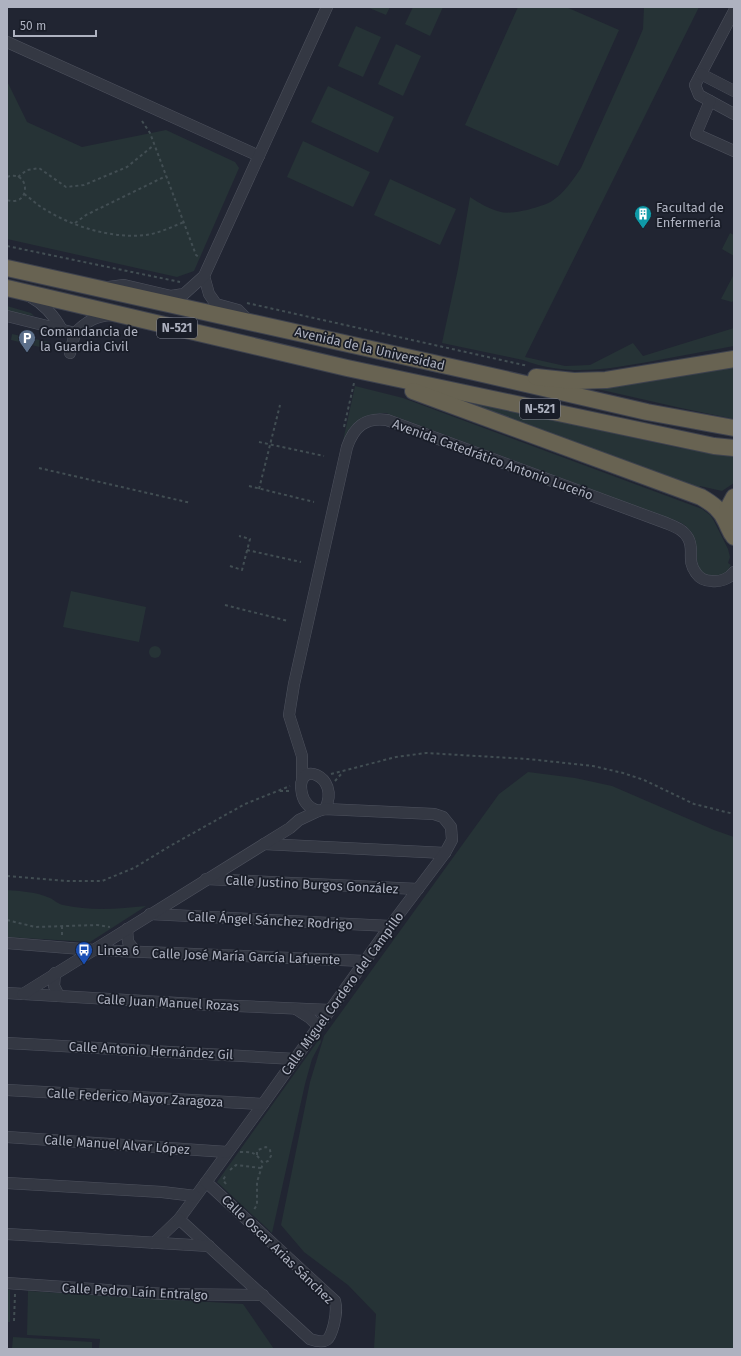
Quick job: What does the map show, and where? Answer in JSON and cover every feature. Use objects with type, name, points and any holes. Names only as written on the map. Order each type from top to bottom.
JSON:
[{"type":"highway","name":"Avenida de la Universidad","points":[[7,268],[249,321],[647,412],[734,428]]},
{"type":"highway","name":"Avenida de la Universidad","points":[[13,290],[347,368],[714,446],[734,448]]},
{"type":"highway","points":[[474,372],[574,381],[606,380],[734,358]]},
{"type":"highway","points":[[347,368],[446,402],[701,497],[714,504],[722,513],[730,530]]},
{"type":"highway","points":[[730,530],[727,510],[734,497]]},
{"type":"street","points":[[99,288],[124,285],[171,296],[184,294],[206,271],[327,7]]},
{"type":"street","points":[[734,11],[694,85],[699,95],[734,114]]},
{"type":"street","points":[[7,42],[259,156]]},
{"type":"street","points":[[701,74],[734,91]]},
{"type":"street","points":[[710,101],[696,134],[734,151]]},
{"type":"street","points":[[206,271],[208,294],[216,304],[238,310],[249,321]]},
{"type":"street","points":[[13,290],[38,301],[51,312],[62,330]]},
{"type":"street","points":[[70,354],[75,333],[83,325],[94,318],[109,315],[122,315]]},
{"type":"street","points":[[7,316],[75,333]]},
{"type":"street","name":"Avenida Catedrático Antonio Luceño","points":[[301,784],[302,756],[289,715],[294,684],[347,447],[354,433],[365,422],[378,419],[387,420],[666,523],[680,529],[688,538],[690,542],[690,562],[701,578],[707,581],[718,581],[730,577],[734,572]]},
{"type":"street","name":"Avenida Catedrático Antonio Luceño","points":[[302,756],[317,775]]},
{"type":"street","points":[[23,994],[290,828],[299,820],[321,810],[329,798],[327,785],[320,776],[307,774],[301,784],[307,805],[311,808],[321,810]]},
{"type":"street","points":[[329,798],[344,810]]},
{"type":"street","points":[[299,820],[307,805]]},
{"type":"street","name":"Calle Miguel Cordero del Campillo","points":[[154,1243],[182,1215],[390,926],[445,853],[452,840],[451,827],[443,817],[434,814],[321,810]]},
{"type":"street","points":[[264,844],[445,853]]},
{"type":"street","name":"Calle Justino Burgos González","points":[[206,879],[418,889]]},
{"type":"street","name":"Calle Ángel Sánchez Rodrigo","points":[[150,914],[390,926]]},
{"type":"street","points":[[127,929],[128,942],[136,952]]},
{"type":"street","name":"Calle José María García Lafuente","points":[[7,943],[94,950],[365,961]]},
{"type":"street","points":[[55,973],[54,986],[59,996]]},
{"type":"street","name":"Calle Juan Manuel Rozas","points":[[7,993],[212,1005],[330,1010]]},
{"type":"street","points":[[296,1008],[318,1026]]},
{"type":"street","name":"Calle Antonio Hernández Gil","points":[[7,1043],[295,1059]]},
{"type":"street","name":"Calle Federico Mayor Zaragoza","points":[[7,1090],[263,1104]]},
{"type":"street","points":[[240,1103],[252,1118]]},
{"type":"street","name":"Calle Manuel Alvar López","points":[[7,1137],[227,1152]]},
{"type":"street","name":"Calle Oscar Arias Sánchez","points":[[175,1193],[182,1215],[209,1246],[310,1340],[321,1342],[327,1340],[331,1336],[337,1310],[335,1301],[248,1219],[206,1182]]},
{"type":"street","points":[[7,1183],[175,1193],[195,1196]]},
{"type":"street","points":[[7,1234],[209,1246]]},
{"type":"street","name":"Calle Pedro Laín Entralgo","points":[[11,1283],[164,1294],[263,1296]]},
{"type":"path","points":[[142,121],[150,133],[196,255],[206,271]]},
{"type":"path","points":[[18,177],[27,170],[39,168],[66,187],[84,185],[127,167],[154,146]]},
{"type":"path","points":[[7,178],[14,176],[18,177],[24,182],[26,190],[22,197],[16,201],[7,200]]},
{"type":"path","points":[[75,224],[86,215],[166,176]]},
{"type":"path","points":[[24,194],[41,207],[75,224],[105,234],[127,236],[147,234],[167,229],[184,222]]},
{"type":"path","points":[[7,246],[178,283],[184,282]]},
{"type":"path","points":[[247,303],[529,367]]},
{"type":"path","points":[[344,427],[354,383]]},
{"type":"path","points":[[259,489],[280,405]]},
{"type":"path","points":[[259,442],[324,456]]},
{"type":"path","points":[[39,468],[191,503]]},
{"type":"path","points":[[249,486],[314,502]]},
{"type":"path","points":[[230,566],[242,570],[250,539],[239,536]]},
{"type":"path","points":[[247,550],[301,562]]},
{"type":"path","points":[[225,605],[288,621]]},
{"type":"path","points":[[344,772],[396,757],[426,753],[528,758],[593,766],[622,773],[644,780],[694,804],[734,814]]},
{"type":"path","points":[[7,876],[67,881],[102,881],[134,868],[245,804],[277,791],[301,784]]},
{"type":"path","points":[[277,791],[301,784]]},
{"type":"path","points":[[7,920],[35,927],[97,924],[127,929]]},
{"type":"path","points":[[248,1219],[257,1205],[257,1182],[261,1168],[263,1163],[268,1161],[271,1156],[270,1150],[266,1147],[257,1152],[257,1155]]},
{"type":"path","points":[[227,1152],[251,1152],[257,1155],[263,1163]]},
{"type":"path","points":[[226,1185],[223,1180],[229,1170],[236,1165],[261,1168]]},
{"type":"path","points":[[11,1283],[14,1321]]},
{"type":"shaded area","points":[[367,7],[390,7],[386,15]]},
{"type":"shaded area","points":[[413,7],[443,7],[430,36],[405,24]]},
{"type":"shaded area","points":[[518,7],[566,7],[619,30],[558,166],[465,125]]},
{"type":"shaded area","points":[[644,7],[699,7],[525,357],[565,366],[590,365],[633,343],[643,356],[734,328],[734,346],[620,367],[572,370],[540,365],[442,343],[458,269],[470,197],[492,209],[506,213],[527,210],[547,203],[556,198],[564,190],[581,168],[635,48],[643,29]]},
{"type":"shaded area","points":[[356,26],[381,37],[363,77],[338,66]]},
{"type":"shaded area","points":[[396,44],[421,56],[403,96],[378,84]]},
{"type":"shaded area","points":[[7,81],[27,122],[82,147],[166,130],[235,162],[239,168],[194,271],[177,277],[7,239]]},
{"type":"shaded area","points":[[328,86],[394,117],[378,153],[311,122]]},
{"type":"shaded area","points":[[303,141],[370,172],[353,207],[287,177]]},
{"type":"shaded area","points":[[390,179],[456,209],[440,245],[374,215]]},
{"type":"shaded area","points":[[730,233],[734,235],[734,256],[722,249]]},
{"type":"shaded area","points":[[734,274],[734,300],[732,302],[721,299]]},
{"type":"shaded area","points":[[7,306],[31,313],[34,316],[7,311]]},
{"type":"shaded area","points":[[12,334],[49,342],[48,349],[11,340]]},
{"type":"shaded area","points":[[734,363],[734,419],[593,388]]},
{"type":"shaded area","points":[[355,386],[403,398],[702,509],[710,515],[714,521],[728,549],[730,557],[728,563],[731,565],[722,575],[706,575],[698,566],[692,533],[681,523],[386,413],[365,416],[360,419],[351,427],[343,441]]},
{"type":"shaded area","points":[[465,401],[680,448],[734,457],[734,483],[722,491],[700,486],[699,489],[468,404]]},
{"type":"shaded area","points":[[71,591],[146,607],[139,642],[63,627]]},
{"type":"shaded area","points":[[155,646],[159,648],[161,652],[159,656],[155,658],[151,656],[149,652],[151,648]]},
{"type":"shaded area","points":[[528,772],[575,778],[612,786],[714,830],[734,837],[734,1349],[374,1349],[376,1314],[348,1285],[304,1252],[281,1225],[310,1082],[324,1036],[499,794]]},
{"type":"shaded area","points":[[7,890],[39,894],[58,903],[73,907],[115,909],[146,906],[90,942],[7,937]]},
{"type":"shaded area","points":[[320,1038],[321,1042],[312,1059],[305,1084],[272,1233],[217,1182]]},
{"type":"shaded area","points":[[7,1290],[10,1290],[10,1322],[7,1322]]},
{"type":"shaded area","points":[[28,1291],[243,1304],[274,1349],[99,1349],[100,1339],[27,1335]]},
{"type":"shaded area","points":[[13,1337],[92,1342],[92,1349],[12,1349]]},
{"type":"place","name":"Facultad de Enfermería","points":[[643,229]]},
{"type":"place","name":"Comandancia de la Guardia Civil","points":[[27,353]]},
{"type":"place","name":"Linea 6","points":[[84,965]]}]
